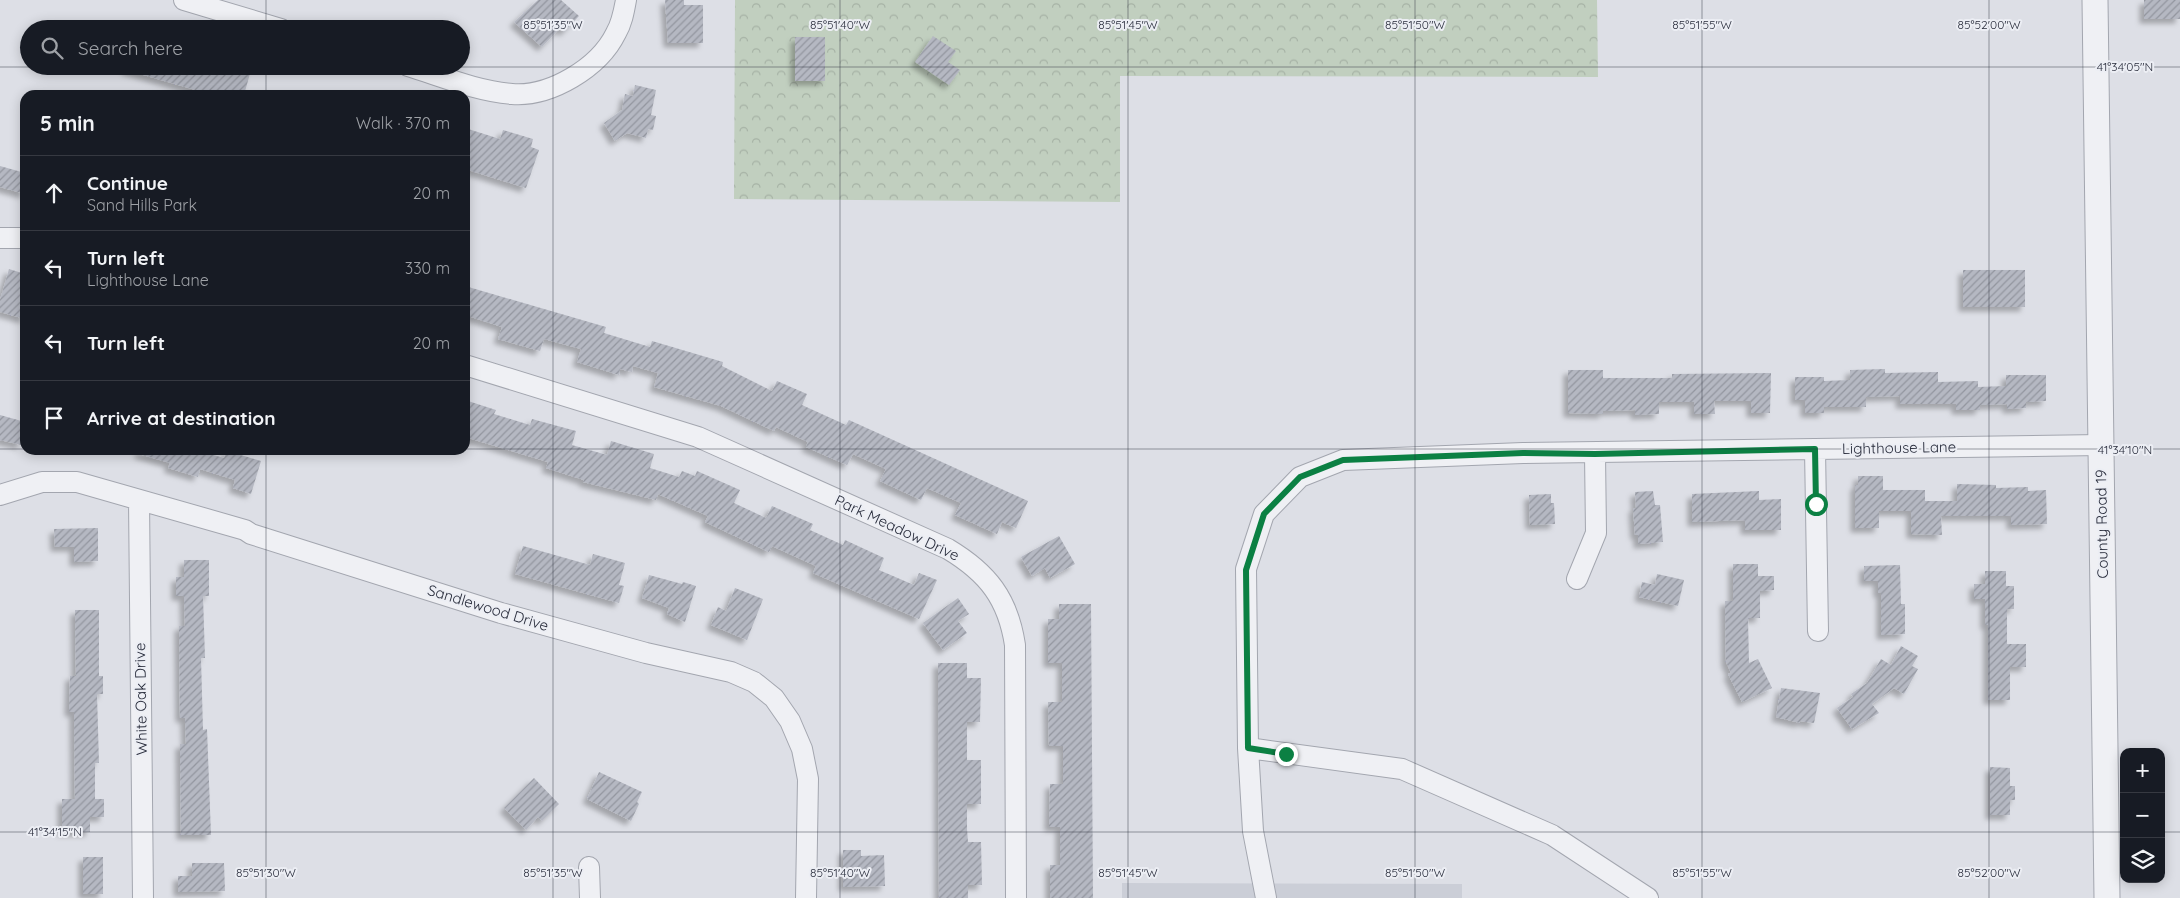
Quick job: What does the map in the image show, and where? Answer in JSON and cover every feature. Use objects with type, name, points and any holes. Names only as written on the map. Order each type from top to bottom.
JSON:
[{"type":"street","points":[[184,0],[251,20]]},
{"type":"street","points":[[438,75],[492,91],[514,94],[552,88],[593,63],[603,52],[616,34],[626,0]]},
{"type":"street","name":"County Road 19","points":[[2095,0],[2106,898]]},
{"type":"street","points":[[0,238],[20,238]]},
{"type":"street","name":"Park Meadow Drive","points":[[470,366],[554,390],[698,436],[948,549],[981,572],[1006,609],[1015,646],[1016,898]]},
{"type":"street","name":"Lighthouse Lane","points":[[1266,898],[1253,831],[1248,748],[1246,570],[1264,514],[1300,477],[1343,460],[1523,453],[1595,454],[2101,445]]},
{"type":"street","points":[[1815,449],[1818,632]]},
{"type":"street","points":[[1577,579],[1596,533],[1595,454]]},
{"type":"street","name":"Sandlewood Drive","points":[[0,495],[42,482],[60,481],[93,486],[245,530],[251,534],[501,613],[646,653],[731,672],[754,682],[774,698],[790,721],[799,742],[805,764],[808,788],[806,898]]},
{"type":"street","name":"White Oak Drive","points":[[139,500],[143,898]]},
{"type":"street","points":[[1248,748],[1402,769],[1552,835],[1648,898]]},
{"type":"street","points":[[589,867],[590,898]]},
{"type":"shaded area","points":[[1122,883],[1462,884],[1462,898],[1122,898]]},
{"type":"green space","points":[[735,0],[1597,0],[1598,77],[1120,76],[1120,202],[734,199]]},
{"type":"building","points":[[538,0],[561,0],[579,16],[564,32],[560,28],[542,47],[514,22]]},
{"type":"building","points":[[665,0],[684,0],[684,5],[703,5],[703,43],[668,43]]},
{"type":"building","points":[[2144,0],[2180,0],[2180,19],[2144,19]]},
{"type":"building","points":[[933,36],[956,51],[948,62],[960,70],[949,85],[915,62]]},
{"type":"building","points":[[795,37],[825,37],[825,81],[795,81]]},
{"type":"building","points":[[143,75],[250,75],[245,90],[196,90]]},
{"type":"building","points":[[635,85],[656,90],[651,115],[656,116],[653,130],[648,129],[646,138],[627,133],[615,141],[604,123],[622,110],[625,94],[633,96]]},
{"type":"building","points":[[470,130],[500,139],[503,130],[533,139],[531,147],[539,150],[526,188],[470,171]]},
{"type":"building","points":[[0,166],[20,172],[20,193],[0,187]]},
{"type":"building","points":[[9,269],[20,272],[20,318],[0,312],[0,300]]},
{"type":"building","points":[[1963,270],[2025,270],[2025,307],[1963,307]]},
{"type":"building","points":[[470,287],[606,327],[604,333],[650,347],[652,341],[723,362],[722,366],[772,391],[777,381],[807,394],[802,405],[846,425],[849,420],[1028,501],[1016,528],[1002,522],[997,534],[955,515],[961,503],[927,488],[921,500],[880,481],[886,469],[853,454],[847,465],[806,447],[808,442],[776,427],[774,431],[721,406],[654,387],[658,373],[633,366],[632,372],[620,369],[619,375],[577,362],[581,349],[544,339],[540,351],[498,339],[502,327],[470,317]]},
{"type":"building","points":[[1885,369],[1885,373],[1938,372],[1938,382],[1978,381],[1978,387],[2006,386],[2006,375],[2046,375],[2046,401],[2026,402],[2026,408],[2007,409],[2007,404],[1980,405],[1980,410],[1956,410],[1956,404],[1900,404],[1900,396],[1866,397],[1866,407],[1824,407],[1824,413],[1805,413],[1805,400],[1795,400],[1795,377],[1824,377],[1824,381],[1850,380],[1850,370]]},
{"type":"building","points":[[1568,370],[1603,370],[1603,378],[1672,378],[1672,374],[1771,373],[1770,413],[1751,413],[1751,401],[1714,401],[1715,414],[1694,414],[1694,402],[1659,402],[1659,414],[1635,415],[1635,410],[1603,411],[1603,414],[1568,413]]},
{"type":"building","points":[[470,402],[496,410],[494,414],[530,425],[532,419],[576,431],[572,445],[607,455],[611,441],[654,454],[650,468],[679,477],[682,471],[695,476],[697,471],[740,490],[734,503],[766,518],[772,506],[813,524],[810,530],[843,545],[845,540],[884,558],[879,570],[914,585],[919,573],[937,580],[919,619],[813,573],[816,566],[772,546],[769,552],[705,522],[708,516],[658,494],[656,500],[583,482],[584,480],[546,468],[548,462],[470,439]]},
{"type":"building","points":[[0,415],[20,421],[20,445],[0,440]]},
{"type":"building","points":[[142,455],[214,455],[224,458],[225,455],[241,455],[261,461],[251,494],[233,488],[235,480],[200,469],[198,477],[168,468],[170,463]]},
{"type":"building","points":[[1858,476],[1883,476],[1883,490],[1925,490],[1925,501],[1957,501],[1957,484],[1996,485],[1996,488],[2028,487],[2028,491],[2046,490],[2047,524],[2011,525],[2011,516],[1941,516],[1942,535],[1911,534],[1911,511],[1879,511],[1879,528],[1855,528],[1855,485],[1858,485]]},
{"type":"building","points":[[1653,491],[1655,505],[1660,505],[1663,542],[1638,544],[1638,535],[1635,535],[1633,508],[1636,508],[1635,492]]},
{"type":"building","points":[[1759,491],[1759,500],[1781,499],[1781,530],[1745,530],[1745,520],[1692,522],[1692,494]]},
{"type":"building","points":[[1551,494],[1551,503],[1554,503],[1555,524],[1530,525],[1529,495]]},
{"type":"building","points":[[98,528],[98,561],[74,562],[74,547],[55,547],[54,529]]},
{"type":"building","points":[[1059,536],[1075,564],[1050,578],[1045,568],[1032,576],[1021,557]]},
{"type":"building","points":[[523,546],[590,565],[593,554],[625,563],[619,585],[624,586],[619,603],[515,574]]},
{"type":"building","points":[[184,560],[209,560],[209,596],[203,596],[205,658],[201,658],[203,730],[207,729],[211,835],[181,835],[180,744],[186,744],[185,718],[180,718],[179,626],[185,626],[184,596],[176,596],[176,577],[184,577]]},
{"type":"building","points":[[1733,564],[1758,564],[1758,576],[1774,576],[1774,590],[1760,591],[1760,618],[1748,618],[1749,663],[1758,659],[1772,688],[1742,702],[1728,674],[1731,673],[1726,662],[1725,601],[1733,601]]},
{"type":"building","points":[[1900,565],[1901,604],[1905,604],[1905,634],[1881,635],[1881,593],[1878,593],[1878,581],[1864,581],[1864,566]]},
{"type":"building","points":[[1985,571],[2006,571],[2006,586],[2014,586],[2014,609],[2007,609],[2007,644],[2026,644],[2026,667],[2010,667],[2010,700],[1988,700],[1988,625],[1985,625],[1985,599],[1974,599],[1974,584],[1985,584]]},
{"type":"building","points":[[1657,574],[1684,580],[1678,606],[1639,597],[1642,582],[1655,585]]},
{"type":"building","points":[[649,575],[696,586],[685,622],[667,614],[669,608],[642,598]]},
{"type":"building","points":[[735,588],[763,599],[747,640],[711,625],[718,607],[726,611]]},
{"type":"building","points":[[958,598],[969,614],[958,621],[967,633],[943,650],[923,623]]},
{"type":"building","points":[[1059,604],[1091,604],[1093,898],[1050,898],[1050,865],[1060,865],[1060,827],[1049,827],[1050,784],[1063,784],[1063,746],[1049,746],[1048,702],[1062,702],[1062,663],[1048,663],[1048,619],[1059,619]]},
{"type":"building","points":[[75,610],[99,610],[99,676],[103,676],[103,694],[97,694],[99,763],[95,763],[95,799],[104,799],[104,817],[90,817],[90,832],[62,832],[62,799],[75,799],[74,712],[69,712],[70,676],[76,676]]},
{"type":"building","points":[[1901,646],[1918,656],[1912,666],[1918,669],[1904,694],[1894,688],[1872,704],[1879,713],[1852,729],[1837,708],[1853,697],[1851,694],[1867,683],[1881,659],[1891,665]]},
{"type":"building","points":[[938,663],[967,663],[967,678],[981,678],[980,722],[967,722],[967,760],[981,760],[981,804],[967,804],[967,829],[968,842],[981,842],[982,885],[968,885],[968,898],[939,898]]},
{"type":"building","points":[[1781,688],[1820,693],[1814,723],[1800,721],[1800,723],[1776,717]]},
{"type":"building","points":[[1990,767],[2010,768],[2010,786],[2015,786],[2015,800],[2010,800],[2010,815],[1990,815]]},
{"type":"building","points":[[599,772],[642,792],[631,821],[587,799]]},
{"type":"building","points":[[534,778],[559,804],[542,821],[538,817],[526,830],[504,808]]},
{"type":"building","points":[[843,850],[861,850],[861,856],[884,855],[885,886],[843,887]]},
{"type":"building","points":[[83,857],[103,857],[103,894],[83,894]]},
{"type":"building","points":[[192,863],[224,863],[225,891],[178,892],[178,876],[192,876]]},
{"type":"route","points":[[1286,754],[1248,748],[1246,570],[1264,514],[1300,477],[1343,460],[1523,453],[1595,454],[1815,449],[1816,504]]}]
